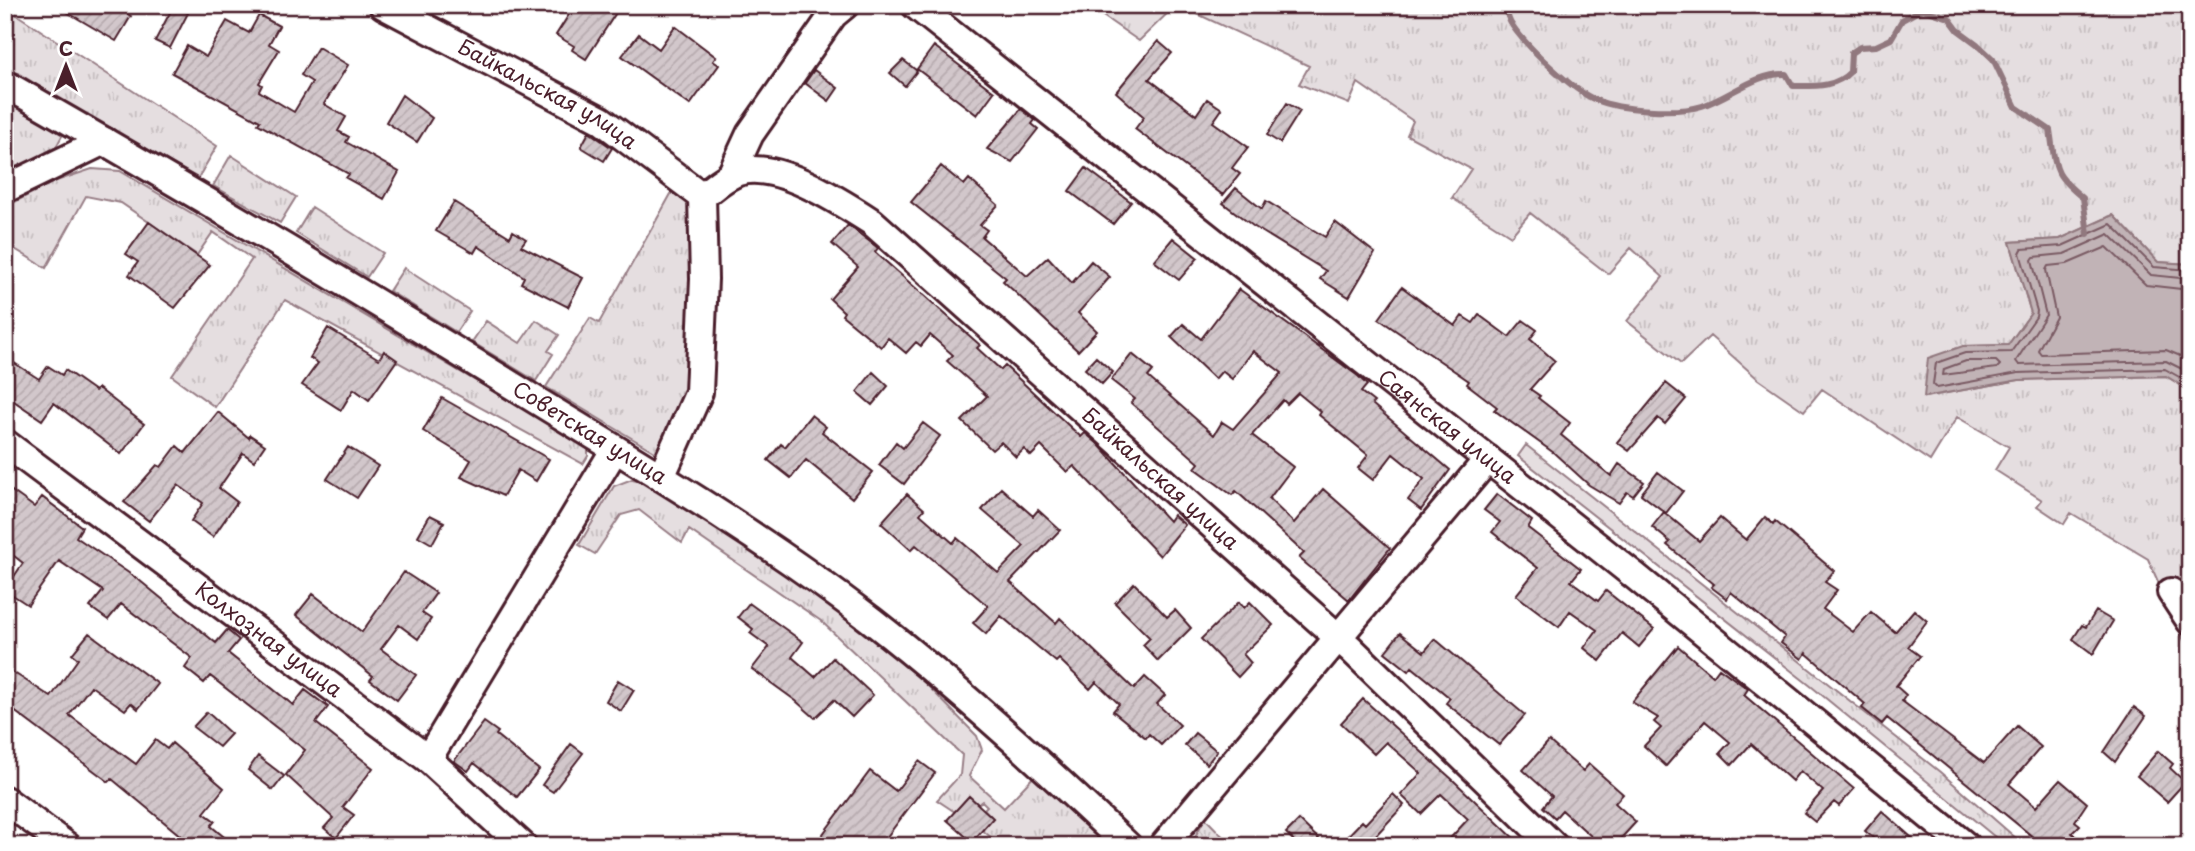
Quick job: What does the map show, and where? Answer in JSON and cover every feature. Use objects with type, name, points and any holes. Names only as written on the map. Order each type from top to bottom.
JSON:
[{"type":"street","name":"Байкальская улица","points":[[383,5],[601,120],[702,197]]},
{"type":"street","points":[[661,477],[699,391],[704,279],[702,197],[731,176],[750,134],[833,15],[845,5]]},
{"type":"street","name":"Саянская улица","points":[[919,8],[1488,459],[1966,846]]},
{"type":"street","name":"Советская улица","points":[[5,84],[366,295],[661,477],[799,568],[873,622],[1041,764],[1128,846]]},
{"type":"street","points":[[5,189],[104,141]]},
{"type":"street","name":"Байкальская улица","points":[[731,176],[741,171],[780,174],[826,192],[872,222],[1337,640],[1554,846]]},
{"type":"street","name":"Колхозная улица","points":[[5,443],[428,759],[523,846]]},
{"type":"street","points":[[428,759],[615,449]]},
{"type":"street","points":[[1163,846],[1488,459]]},
{"type":"street","points":[[2171,592],[2190,621]]},
{"type":"street","points":[[5,800],[67,846]]},
{"type":"green space","points":[[1087,5],[1176,5],[1139,41]]},
{"type":"green space","points":[[1178,5],[2190,5],[2190,264],[2158,262],[2113,215],[2060,239],[2010,242],[2031,313],[2008,345],[1963,346],[1925,397],[2019,380],[2166,376],[2190,391],[2190,654],[2148,559],[2071,513],[2064,524],[2037,506],[2042,500],[1995,470],[2009,447],[1957,417],[1930,461],[1822,389],[1804,411],[1758,379],[1710,336],[1681,364],[1627,321],[1663,277],[1631,248],[1608,274],[1530,213],[1511,236],[1452,198],[1471,169],[1407,135],[1413,121],[1358,83],[1349,104],[1299,84],[1309,66]]},
{"type":"green space","points":[[5,7],[217,146],[198,178],[79,111],[5,65]]},
{"type":"green space","points":[[5,95],[59,128],[63,134],[56,147],[5,175]]},
{"type":"green space","points":[[231,155],[296,197],[280,223],[213,186]]},
{"type":"green space","points":[[92,169],[120,171],[588,447],[588,456],[583,464],[285,300],[215,407],[172,376],[252,259],[213,232],[197,255],[121,203],[86,196],[46,268],[5,243],[5,207],[53,182]]},
{"type":"green space","points":[[676,185],[691,201],[703,332],[668,450],[655,452],[546,387],[590,318],[599,323]]},
{"type":"green space","points":[[312,207],[383,253],[367,277],[296,233]]},
{"type":"green space","points":[[404,268],[470,311],[456,332],[389,291]]},
{"type":"green space","points":[[536,320],[559,335],[548,351],[553,354],[536,381],[472,342],[486,321],[520,343]]},
{"type":"green space","points":[[1526,445],[1940,772],[2025,846],[2006,846],[1812,687],[1518,456]]},
{"type":"green space","points":[[632,479],[643,481],[778,568],[857,622],[889,648],[977,736],[982,750],[969,776],[1004,808],[1037,773],[1111,846],[1002,846],[982,830],[993,818],[984,809],[987,806],[982,801],[978,804],[969,796],[955,812],[937,800],[960,775],[962,755],[821,621],[689,530],[682,543],[639,510],[621,515],[595,554],[579,545],[614,486]]},
{"type":"green space","points":[[1205,818],[1232,846],[1190,846]]},
{"type":"water","points":[[2113,215],[2158,262],[2190,264],[2190,391],[2166,376],[2019,380],[1924,397],[1928,358],[1963,346],[2008,345],[2031,313],[2010,242],[2060,239]]},
{"type":"building","points":[[55,5],[113,5],[131,16],[116,41]]},
{"type":"building","points":[[174,5],[189,11],[170,48],[155,41]]},
{"type":"building","points":[[575,5],[621,5],[586,59],[572,50],[574,46],[556,35]]},
{"type":"building","points":[[259,15],[279,26],[269,44],[279,50],[259,83],[262,85],[259,91],[294,112],[312,82],[301,75],[318,47],[348,65],[324,104],[346,117],[338,131],[349,137],[346,142],[399,172],[384,199],[346,178],[349,174],[258,124],[260,121],[172,73],[187,46],[206,57],[227,21],[249,33]]},
{"type":"building","points":[[675,26],[716,57],[713,61],[719,65],[690,105],[622,56],[639,34],[659,49]]},
{"type":"building","points":[[1158,41],[1172,53],[1149,79],[1196,115],[1207,99],[1222,109],[1213,122],[1248,147],[1232,168],[1240,174],[1223,195],[1135,129],[1144,117],[1116,92]]},
{"type":"building","points":[[934,46],[994,92],[977,115],[917,69]]},
{"type":"building","points":[[903,60],[917,71],[905,86],[890,73]]},
{"type":"building","points":[[814,70],[838,88],[829,101],[805,83]]},
{"type":"building","points":[[402,95],[432,118],[417,142],[386,122]]},
{"type":"building","points":[[1287,103],[1300,111],[1280,143],[1267,135]]},
{"type":"building","points":[[1021,109],[1035,120],[1032,124],[1038,129],[1012,162],[987,149]]},
{"type":"building","points":[[589,132],[612,148],[604,161],[581,147]]},
{"type":"building","points":[[941,166],[964,185],[969,179],[998,205],[980,225],[987,230],[982,237],[1027,276],[1048,257],[1072,283],[1091,261],[1110,277],[1078,313],[1097,331],[1078,351],[1003,281],[1006,278],[911,202]]},
{"type":"building","points":[[1086,168],[1131,202],[1113,224],[1069,191]]},
{"type":"building","points":[[1236,188],[1262,209],[1266,201],[1325,237],[1335,222],[1375,253],[1349,297],[1320,279],[1326,271],[1253,226],[1223,203]]},
{"type":"building","points":[[454,202],[510,237],[513,231],[526,239],[521,246],[583,278],[568,307],[521,283],[524,277],[478,246],[474,253],[436,231]]},
{"type":"building","points":[[149,222],[210,265],[175,308],[129,275],[138,262],[126,254]]},
{"type":"building","points":[[848,225],[878,248],[875,252],[980,345],[977,348],[1001,370],[1005,366],[1081,437],[1085,433],[1097,443],[1169,521],[1173,515],[1185,525],[1160,556],[1074,466],[1067,472],[1041,446],[1031,456],[1024,449],[1016,457],[1001,442],[992,450],[962,421],[987,396],[947,361],[953,355],[930,335],[921,346],[916,342],[906,353],[888,338],[881,347],[842,315],[844,312],[830,299],[858,267],[832,244]]},
{"type":"building","points":[[1173,238],[1198,258],[1179,280],[1154,261]]},
{"type":"building","points":[[1402,287],[1455,326],[1462,316],[1473,323],[1479,315],[1509,337],[1523,320],[1537,330],[1530,339],[1555,361],[1530,389],[1570,423],[1561,435],[1611,476],[1619,464],[1644,482],[1633,496],[1627,492],[1619,503],[1589,485],[1554,453],[1494,410],[1497,407],[1467,384],[1469,381],[1379,319]]},
{"type":"building","points":[[1239,289],[1358,376],[1367,385],[1361,392],[1374,402],[1372,404],[1450,470],[1421,510],[1408,500],[1424,479],[1393,454],[1373,480],[1358,468],[1368,455],[1319,415],[1321,412],[1298,393],[1287,404],[1283,400],[1252,435],[1293,467],[1269,499],[1294,523],[1323,489],[1390,548],[1349,600],[1299,558],[1304,553],[1236,491],[1232,495],[1195,468],[1199,463],[1131,403],[1135,399],[1111,380],[1132,354],[1153,371],[1148,377],[1214,435],[1222,422],[1233,429],[1282,373],[1253,351],[1232,379],[1222,371],[1215,379],[1171,337],[1183,324],[1201,339]]},
{"type":"building","points":[[328,328],[379,359],[384,351],[397,360],[369,400],[354,389],[341,410],[302,385],[318,363],[310,358]]},
{"type":"building","points":[[5,357],[39,379],[48,366],[62,375],[65,370],[95,391],[98,388],[144,424],[121,454],[54,403],[42,420],[5,395]]},
{"type":"building","points":[[1096,357],[1113,372],[1102,384],[1085,369]]},
{"type":"building","points":[[873,372],[888,386],[872,405],[857,392]]},
{"type":"building","points":[[1666,383],[1686,399],[1665,424],[1658,418],[1629,451],[1617,442]]},
{"type":"building","points":[[442,398],[549,459],[536,481],[518,470],[503,496],[461,477],[471,460],[423,431]]},
{"type":"building","points":[[218,412],[249,438],[250,435],[265,445],[254,461],[243,453],[219,488],[237,502],[213,537],[191,521],[203,503],[178,485],[149,521],[124,502],[157,465],[161,467],[177,446],[185,453]]},
{"type":"building","points":[[811,415],[826,427],[822,432],[873,472],[852,498],[806,460],[791,478],[768,460],[781,444],[785,447]]},
{"type":"building","points":[[923,423],[940,436],[904,484],[879,465],[896,442],[903,448]]},
{"type":"building","points":[[348,447],[378,466],[357,498],[327,479]]},
{"type":"building","points":[[1658,472],[1683,491],[1666,513],[1641,494]]},
{"type":"building","points":[[5,486],[34,507],[42,497],[82,527],[76,537],[139,580],[216,643],[227,630],[239,640],[228,653],[293,705],[305,690],[328,707],[316,723],[373,768],[343,807],[354,815],[336,838],[324,828],[333,818],[286,775],[305,750],[210,676],[204,683],[185,668],[192,658],[121,604],[108,620],[90,607],[103,591],[59,561],[28,605],[5,590],[23,563],[5,549]]},
{"type":"building","points":[[1001,488],[1033,516],[1038,510],[1060,530],[1010,582],[1056,623],[1060,618],[1134,689],[1145,677],[1165,695],[1157,704],[1180,725],[1161,745],[1149,734],[1146,738],[1113,711],[1119,704],[1096,682],[1090,689],[1059,659],[1056,662],[1001,616],[986,634],[973,623],[988,606],[916,545],[911,550],[881,523],[907,494],[924,509],[920,514],[953,543],[957,538],[998,573],[1024,546],[982,510]]},
{"type":"building","points":[[1497,494],[1532,521],[1528,528],[1581,569],[1571,581],[1598,601],[1606,591],[1654,629],[1639,647],[1622,633],[1600,661],[1584,648],[1597,630],[1570,611],[1559,627],[1516,595],[1538,568],[1492,532],[1500,522],[1484,510]]},
{"type":"building","points":[[1664,512],[1699,541],[1720,518],[1746,540],[1765,517],[1773,524],[1775,521],[1834,571],[1825,582],[1837,590],[1823,609],[1853,632],[1871,612],[1895,632],[1914,610],[1927,621],[1908,647],[1920,656],[1896,686],[1906,695],[1902,701],[1984,763],[2017,726],[2041,747],[2009,784],[2036,807],[2060,780],[2087,803],[2075,821],[2080,825],[2072,833],[2089,846],[2044,846],[1887,718],[1882,724],[1862,708],[1865,704],[1806,653],[1802,659],[1781,643],[1785,637],[1731,592],[1727,599],[1711,587],[1714,584],[1667,545],[1670,542],[1652,527]]},
{"type":"building","points":[[430,515],[444,522],[432,544],[418,536]]},
{"type":"building","points":[[404,572],[436,593],[422,613],[431,619],[418,639],[399,625],[381,649],[416,675],[397,700],[370,680],[373,676],[296,615],[313,594],[362,632]]},
{"type":"building","points":[[1134,583],[1167,617],[1175,610],[1191,628],[1158,661],[1143,645],[1150,638],[1115,603]]},
{"type":"building","points":[[1239,602],[1244,608],[1250,602],[1273,625],[1243,654],[1251,663],[1238,677],[1201,639]]},
{"type":"building","points":[[749,603],[803,642],[792,657],[815,677],[833,658],[873,695],[852,717],[834,700],[815,718],[752,669],[769,647],[750,633],[753,629],[738,617]]},
{"type":"building","points":[[2096,611],[2113,621],[2093,654],[2073,639],[2082,625],[2086,627]]},
{"type":"building","points":[[89,633],[158,684],[138,709],[131,703],[125,710],[91,686],[69,715],[136,764],[155,740],[167,749],[172,743],[224,788],[204,813],[215,821],[211,826],[235,846],[193,846],[112,779],[109,782],[5,704],[5,667],[51,697],[78,659],[72,654]]},
{"type":"building","points":[[1400,633],[1424,652],[1435,639],[1525,715],[1499,745],[1446,703],[1450,698],[1412,667],[1409,671],[1385,652]]},
{"type":"building","points":[[1678,646],[1713,676],[1719,668],[1748,689],[1744,695],[1854,789],[1839,806],[1834,802],[1815,822],[1804,813],[1823,791],[1800,771],[1792,781],[1751,744],[1732,765],[1720,753],[1730,742],[1705,721],[1666,766],[1644,746],[1661,728],[1654,722],[1658,718],[1632,702]]},
{"type":"building","points":[[618,680],[634,690],[621,711],[606,701]]},
{"type":"building","points":[[1363,699],[1522,846],[1443,846],[1468,819],[1441,794],[1421,814],[1401,795],[1421,773],[1386,742],[1374,754],[1341,723]]},
{"type":"building","points":[[2134,707],[2146,716],[2115,762],[2104,752]]},
{"type":"building","points":[[207,712],[231,734],[219,747],[193,727]]},
{"type":"building","points":[[484,722],[539,770],[517,797],[474,763],[468,771],[454,761]]},
{"type":"building","points":[[1195,733],[1217,751],[1207,764],[1185,745]]},
{"type":"building","points":[[1549,741],[1583,771],[1589,764],[1623,794],[1615,803],[1636,822],[1614,846],[1602,846],[1562,810],[1555,818],[1543,807],[1552,796],[1523,770]]},
{"type":"building","points":[[571,744],[583,753],[553,792],[542,785]]},
{"type":"building","points":[[2158,751],[2173,764],[2170,768],[2185,782],[2167,802],[2137,776]]},
{"type":"building","points":[[258,756],[284,776],[273,790],[248,770]]},
{"type":"building","points":[[919,761],[935,773],[880,846],[814,846],[870,771],[896,791]]},
{"type":"building","points":[[1393,794],[1404,805],[1376,835],[1387,846],[1338,846],[1362,821],[1365,824]]},
{"type":"building","points":[[969,796],[993,818],[972,842],[947,820]]},
{"type":"building","points":[[1882,811],[1921,846],[1882,846],[1865,831]]},
{"type":"building","points":[[1299,820],[1326,846],[1299,846],[1286,833]]},
{"type":"waterway","points":[[1505,5],[1511,23],[1519,34],[1563,78],[1586,95],[1606,103],[1649,110],[1678,110],[1702,106],[1753,81],[1774,75],[1786,74],[1793,86],[1816,86],[1838,81],[1850,72],[1851,53],[1860,47],[1876,46],[1891,39],[1902,20],[1922,9],[1949,18],[1958,30],[1993,59],[2016,107],[2050,130],[2057,169],[2083,198],[2088,234]]}]
